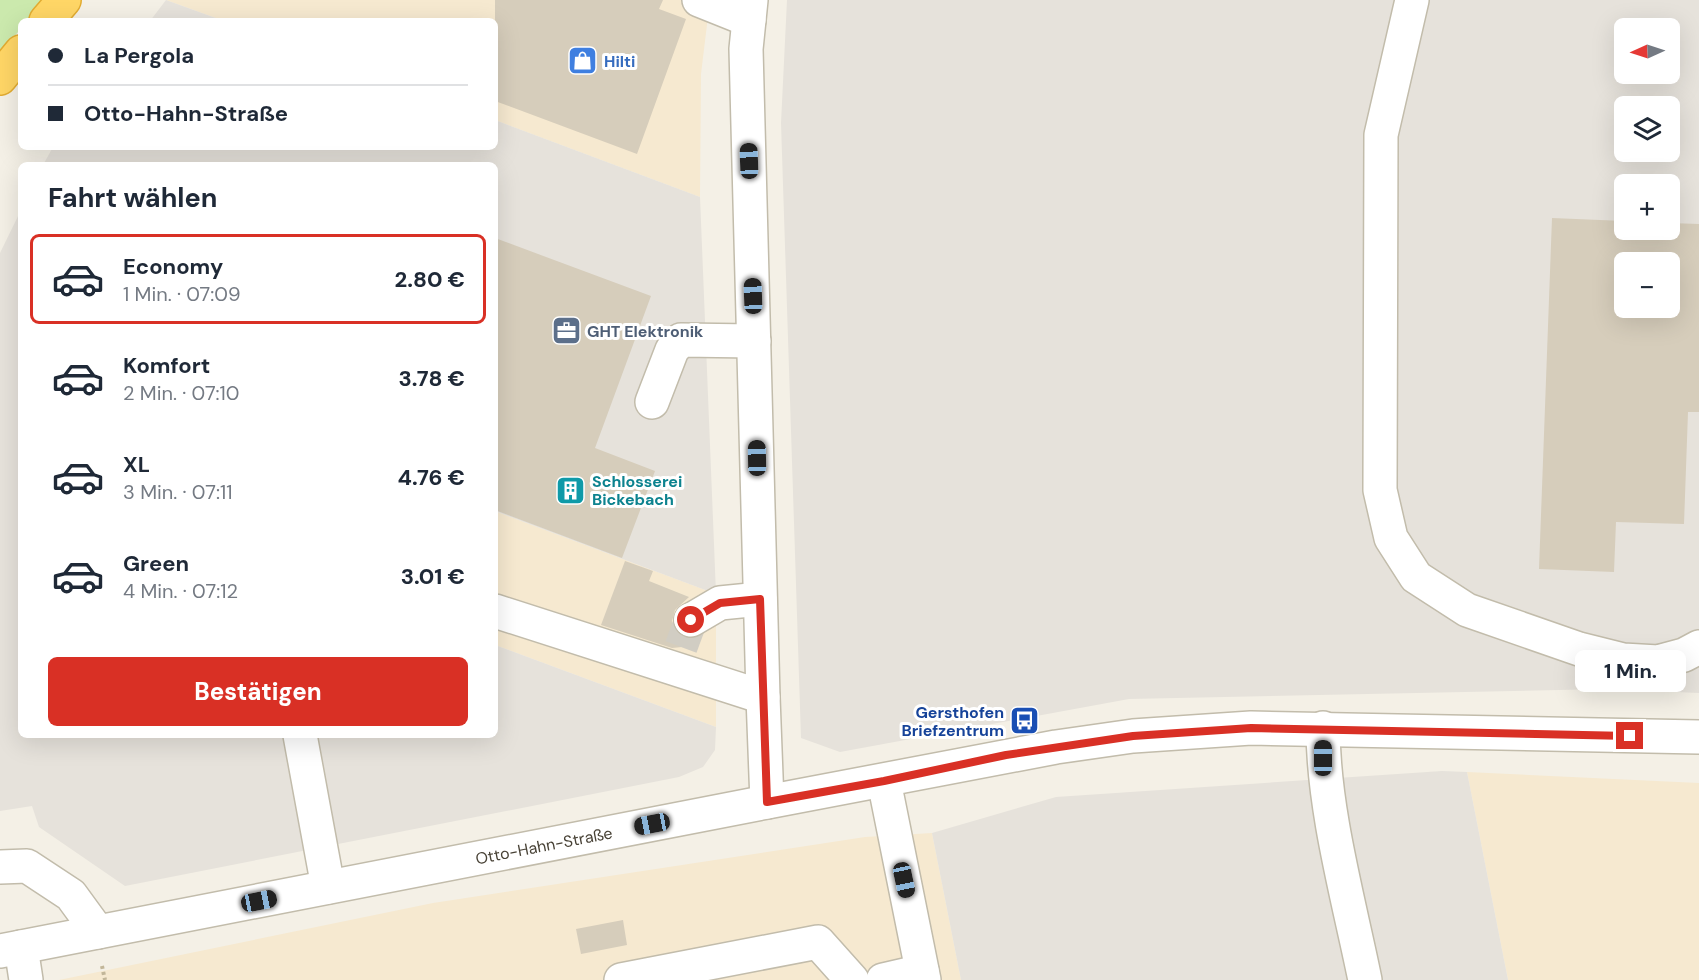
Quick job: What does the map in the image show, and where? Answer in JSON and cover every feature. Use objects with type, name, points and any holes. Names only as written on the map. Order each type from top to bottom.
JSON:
[{"type":"highway","points":[[49,18],[64,0]]},
{"type":"highway","points":[[0,78],[18,56]]},
{"type":"street","points":[[699,0],[750,10],[746,49],[767,802]]},
{"type":"street","points":[[1412,0],[1381,135],[1380,490],[1391,538],[1416,577],[1467,610],[1579,649],[1623,660],[1658,662],[1684,655],[1699,647]]},
{"type":"street","points":[[652,402],[672,350],[681,340],[754,341]]},
{"type":"street","points":[[685,646],[720,603],[760,599]]},
{"type":"street","points":[[498,612],[685,646],[763,697]]},
{"type":"street","name":"Otto-Hahn-Straße","points":[[10,949],[884,781],[1006,755],[1133,736],[1251,728],[1323,728],[1699,737]]},
{"type":"street","points":[[1323,728],[1323,758],[1337,845],[1365,980]]},
{"type":"street","points":[[301,738],[328,887]]},
{"type":"street","points":[[883,980],[923,975],[884,781]]},
{"type":"street","points":[[0,867],[27,866],[70,895],[98,932]]},
{"type":"street","points":[[621,980],[818,942],[852,980]]},
{"type":"street","points":[[10,949],[26,980]]},
{"type":"path","points":[[102,966],[105,980]]},
{"type":"shaded area","name":"Hilti","points":[[166,0],[710,0],[701,74],[700,197],[498,121],[498,18],[216,18]]},
{"type":"shaded area","points":[[166,0],[216,18],[152,18]]},
{"type":"shaded area","points":[[787,0],[1699,0],[1699,693],[1606,689],[1129,699],[840,752],[801,738],[781,123]]},
{"type":"shaded area","points":[[498,121],[700,197],[716,594],[498,512],[498,162],[45,162],[51,150],[498,150]]},
{"type":"shaded area","points":[[18,216],[18,738],[498,738],[498,646],[716,727],[715,750],[703,767],[679,777],[125,886],[39,827],[32,806],[0,811],[0,253]]},
{"type":"shaded area","points":[[498,512],[716,594],[716,727],[498,646]]},
{"type":"shaded area","points":[[1442,771],[1467,772],[1508,980],[961,980],[932,833],[1056,797]]},
{"type":"shaded area","points":[[1467,772],[1699,783],[1699,980],[1508,980]]},
{"type":"shaded area","points":[[932,833],[961,980],[59,980],[433,903],[865,837]]},
{"type":"green space","points":[[0,0],[49,0],[32,18],[18,18],[18,32],[0,51]]},
{"type":"building","name":"Hilti","points":[[495,0],[663,0],[659,9],[686,19],[637,154],[498,102],[498,18],[495,18]]},
{"type":"building","points":[[1552,218],[1614,221],[1614,240],[1680,240],[1680,223],[1699,224],[1699,412],[1688,412],[1684,524],[1616,522],[1614,572],[1539,569]]},
{"type":"building","points":[[498,239],[651,296],[595,448],[655,471],[622,558],[498,511]]},
{"type":"building","points":[[625,561],[653,571],[649,581],[689,597],[675,610],[672,621],[675,630],[681,636],[693,638],[692,646],[672,648],[601,625]]},
{"type":"building","points":[[623,920],[627,945],[581,954],[576,929]]},
{"type":"tunnel","points":[[681,647],[691,620]]},
{"type":"place","name":"Hilti","points":[[583,61]]},
{"type":"place","name":"GHT Elektronik","points":[[566,331]]},
{"type":"place","name":"Schlosserei Bickebach","points":[[571,490]]},
{"type":"place","name":"Gersthofen Briefzentrum","points":[[1025,721]]},
{"type":"route","points":[[691,620],[720,603],[760,599],[767,802],[884,781],[1006,755],[1133,736],[1251,728],[1630,736]]}]
